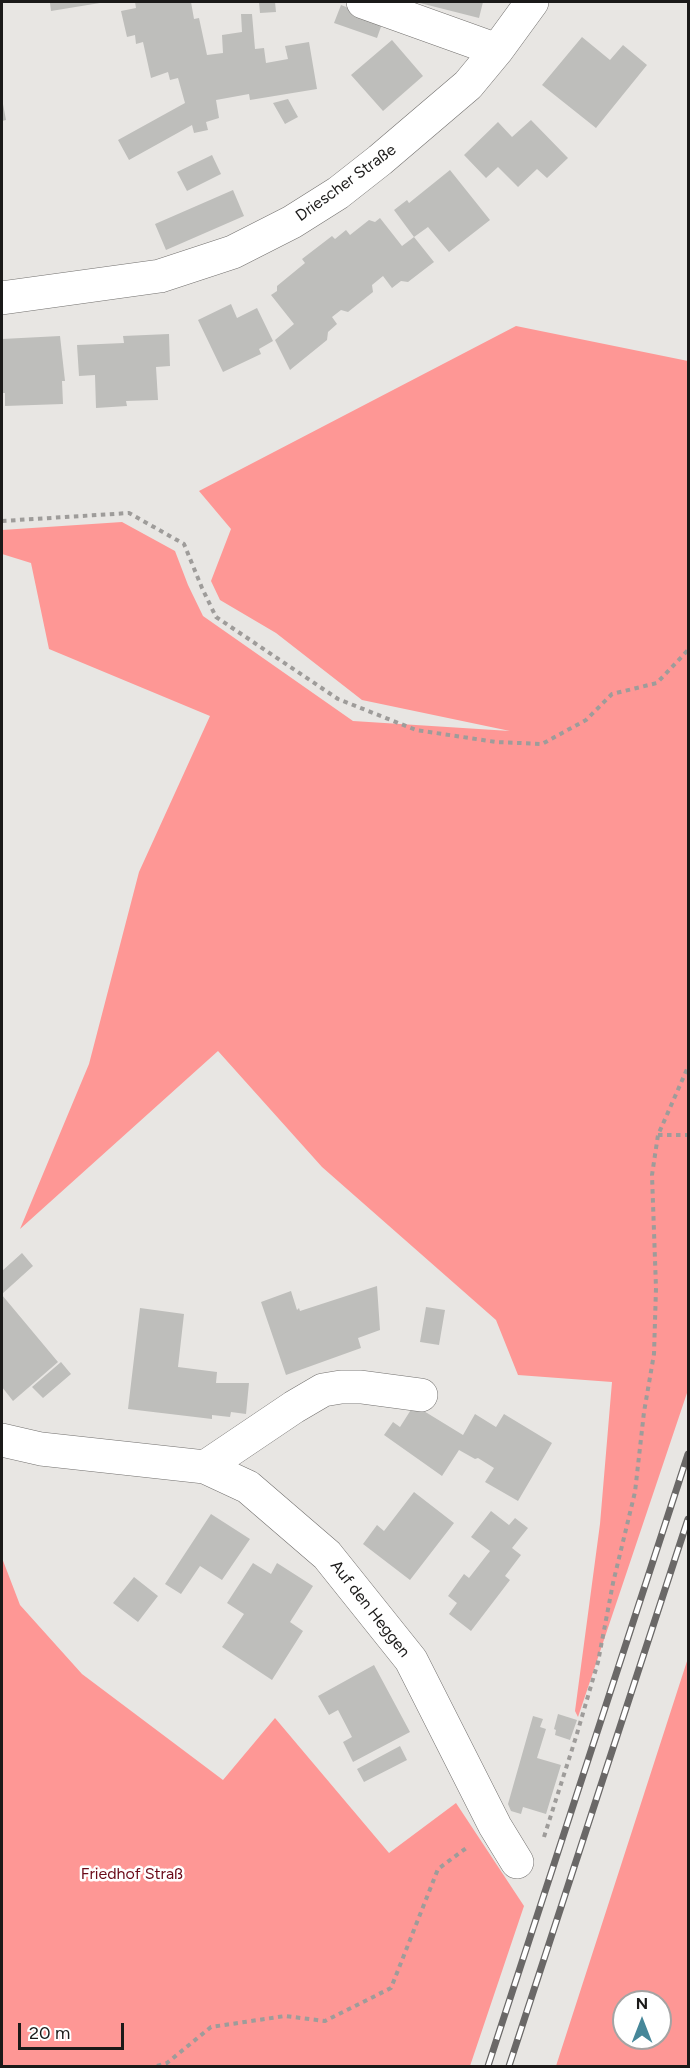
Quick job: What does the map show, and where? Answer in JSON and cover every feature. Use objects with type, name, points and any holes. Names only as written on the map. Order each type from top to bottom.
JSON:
[{"type":"street","points":[[363,2],[497,50]]},
{"type":"street","name":"Driescher Straße","points":[[2,298],[160,276],[233,252],[292,222],[338,193],[468,85],[532,2]]},
{"type":"street","points":[[205,1467],[294,1407],[324,1390],[361,1387],[421,1395]]},
{"type":"street","name":"Auf den Heggen","points":[[2,1440],[41,1449],[205,1467],[248,1487],[327,1555],[411,1660],[495,1826],[517,1862]]},
{"type":"path","points":[[2,521],[129,513],[184,544],[216,617],[338,699],[416,730],[496,742],[542,744],[586,720],[612,694],[657,683],[688,650]]},
{"type":"path","points":[[544,1838],[598,1662],[613,1583],[635,1492],[644,1412],[654,1354],[656,1288],[652,1175],[658,1135],[688,1067]]},
{"type":"path","points":[[658,1135],[688,1135]]},
{"type":"path","points":[[158,2067],[167,2063],[210,2026],[285,2016],[325,2021],[391,1988],[438,1869],[495,1826]]},
{"type":"green space","points":[[516,326],[688,361],[688,1390],[578,1717],[575,1711],[600,1524],[612,1382],[518,1375],[496,1320],[322,1167],[218,1051],[20,1229],[89,1064],[139,872],[210,716],[49,649],[31,563],[2,554],[2,530],[122,522],[175,551],[203,616],[353,721],[510,731],[362,700],[276,633],[220,600],[211,581],[231,529],[199,491]]},
{"type":"green space","name":"Friedhof Straß","points":[[2,1558],[20,1605],[82,1674],[223,1780],[275,1718],[389,1853],[456,1803],[524,1906],[470,2066],[2,2066]]},
{"type":"green space","points":[[688,1658],[688,2066],[556,2066]]},
{"type":"building","points":[[135,2],[191,2],[194,19],[199,18],[207,55],[223,53],[222,35],[242,32],[241,14],[252,14],[255,49],[264,48],[266,63],[288,59],[285,46],[309,42],[317,89],[250,100],[249,94],[216,100],[219,118],[206,122],[208,130],[194,133],[192,125],[129,160],[118,140],[185,103],[178,78],[170,80],[168,72],[151,78],[143,42],[136,44],[135,35],[127,37],[121,11],[136,8]]},
{"type":"building","points":[[259,2],[275,2],[276,12],[260,13]]},
{"type":"building","points":[[416,2],[483,2],[479,18]]},
{"type":"building","points":[[50,3],[100,3],[51,11]]},
{"type":"building","points":[[341,5],[383,21],[377,38],[334,23]]},
{"type":"building","points":[[582,37],[610,60],[623,45],[647,65],[596,128],[542,85]]},
{"type":"building","points":[[392,40],[423,76],[383,111],[351,75]]},
{"type":"building","points":[[288,99],[298,117],[285,124],[273,103]]},
{"type":"building","points":[[2,104],[6,120],[2,121]]},
{"type":"building","points":[[531,120],[568,158],[547,178],[537,169],[518,187],[498,167],[486,178],[464,155],[498,122],[512,137]]},
{"type":"building","points":[[212,155],[221,174],[187,191],[177,172]]},
{"type":"building","points":[[450,170],[490,220],[449,252],[428,227],[414,237],[394,210],[407,200],[409,203]]},
{"type":"building","points":[[233,190],[244,216],[166,250],[155,224]]},
{"type":"building","points":[[380,218],[402,246],[414,237],[434,262],[408,282],[401,281],[392,288],[383,276],[372,285],[373,292],[348,312],[341,310],[332,317],[337,324],[328,332],[327,340],[290,370],[275,340],[294,324],[271,295],[277,291],[277,286],[305,263],[302,259],[332,236],[335,239],[346,230],[350,235],[369,220],[375,222]]},
{"type":"building","points":[[231,304],[237,318],[257,308],[273,341],[259,349],[261,354],[223,372],[198,320]]},
{"type":"building","points":[[169,334],[170,366],[156,367],[158,400],[126,401],[127,406],[96,408],[95,375],[79,376],[77,345],[124,343],[123,336]]},
{"type":"building","points":[[60,336],[65,381],[62,381],[63,404],[5,406],[5,393],[2,393],[2,339]]},
{"type":"building","points":[[22,1253],[33,1266],[2,1294],[2,1271]]},
{"type":"building","points":[[377,1286],[380,1330],[358,1338],[361,1348],[286,1375],[261,1302],[291,1291],[297,1310],[299,1308],[300,1311]]},
{"type":"building","points":[[2,1295],[58,1362],[13,1401],[2,1387]]},
{"type":"building","points":[[426,1307],[445,1310],[439,1345],[420,1342]]},
{"type":"building","points":[[140,1308],[184,1314],[178,1367],[217,1372],[216,1383],[249,1383],[246,1414],[231,1412],[230,1417],[212,1415],[212,1419],[128,1409]]},
{"type":"building","points":[[61,1362],[71,1374],[43,1398],[32,1387]]},
{"type":"building","points":[[414,1405],[463,1435],[475,1414],[496,1427],[504,1414],[552,1443],[518,1501],[485,1482],[494,1468],[478,1458],[475,1459],[459,1450],[442,1476],[384,1435],[393,1422],[400,1427]]},
{"type":"building","points":[[414,1492],[454,1523],[410,1580],[363,1544],[377,1525],[384,1531]]},
{"type":"building","points":[[491,1511],[509,1525],[515,1518],[528,1528],[512,1548],[521,1555],[505,1576],[510,1580],[471,1631],[449,1614],[457,1603],[448,1596],[464,1574],[469,1578],[490,1551],[471,1537]]},
{"type":"building","points":[[211,1514],[250,1539],[222,1580],[200,1566],[181,1594],[165,1584]]},
{"type":"building","points":[[253,1563],[271,1574],[277,1563],[313,1586],[290,1622],[303,1631],[272,1680],[222,1647],[244,1614],[227,1603]]},
{"type":"building","points":[[134,1577],[158,1596],[138,1622],[113,1603]]},
{"type":"building","points":[[374,1665],[410,1732],[353,1762],[343,1742],[352,1737],[338,1710],[329,1715],[318,1696]]},
{"type":"building","points":[[558,1714],[577,1720],[570,1740],[555,1735],[556,1730],[554,1729]]},
{"type":"building","points":[[533,1716],[543,1719],[540,1727],[546,1729],[537,1758],[561,1765],[546,1814],[523,1807],[521,1814],[511,1811],[508,1804]]},
{"type":"building","points":[[400,1746],[407,1760],[364,1782],[357,1769]]},
{"type":"railway","points":[[488,2066],[688,1454]]},
{"type":"railway","points":[[509,2066],[688,1519]]}]
